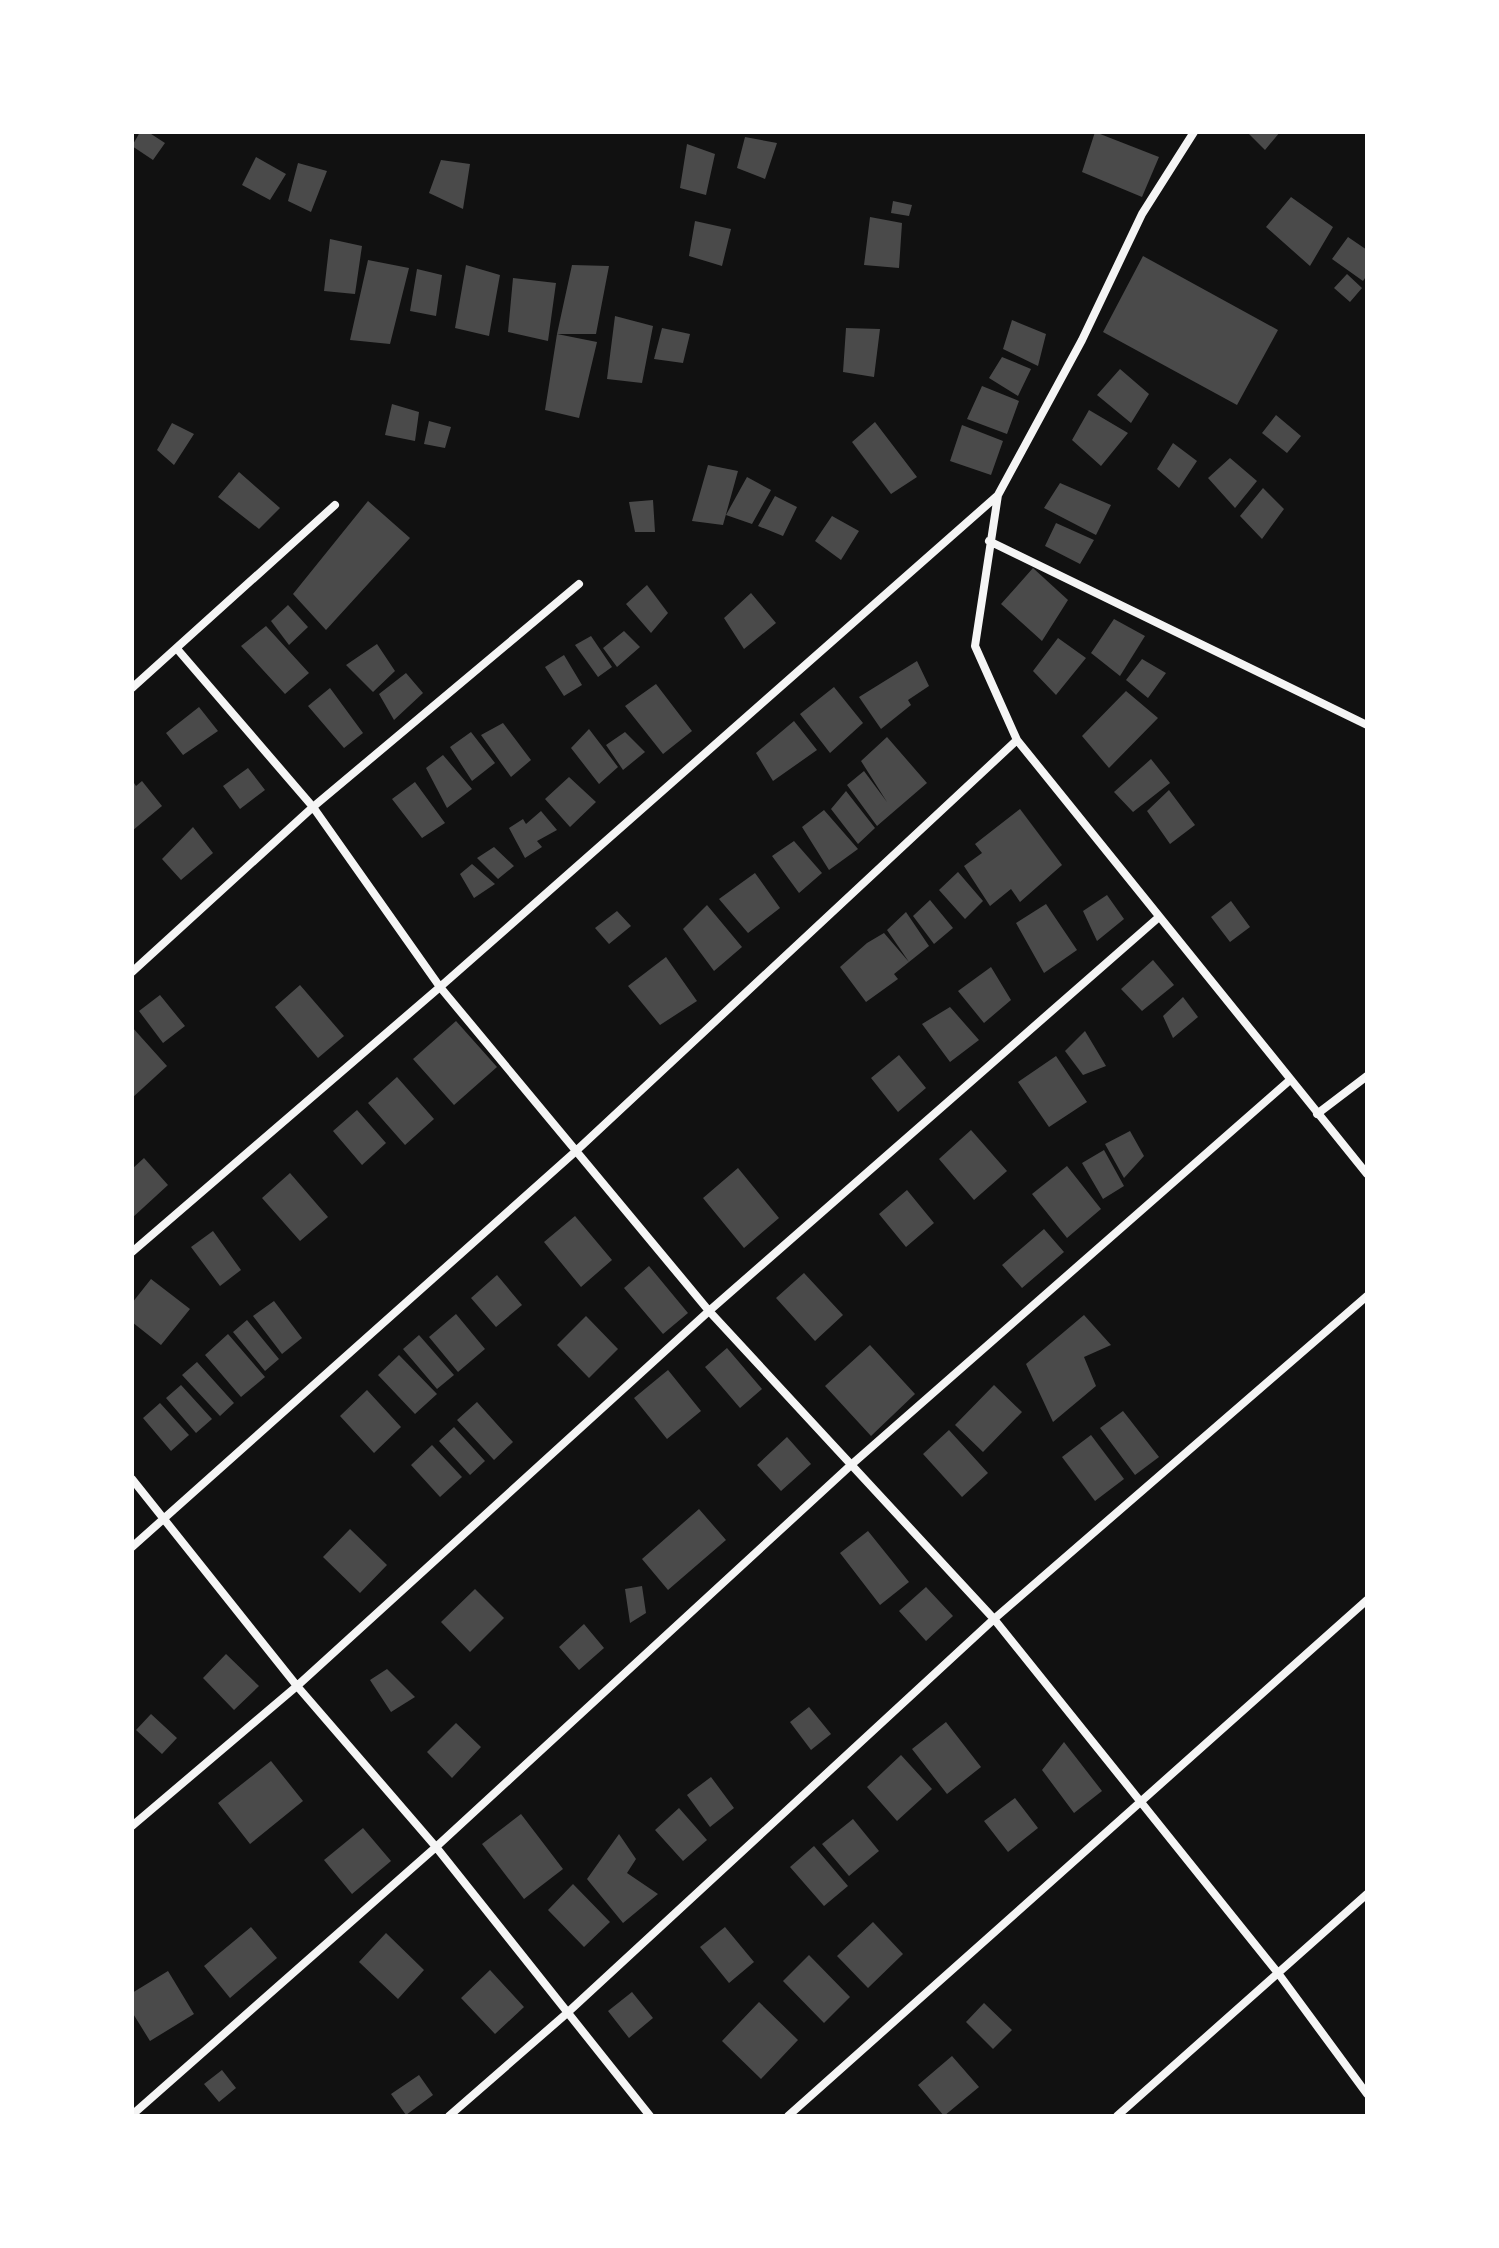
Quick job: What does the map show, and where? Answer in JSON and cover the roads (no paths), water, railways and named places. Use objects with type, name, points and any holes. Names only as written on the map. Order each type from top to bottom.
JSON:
[{"type":"street","points":[[1194,132],[1142,214],[1082,340],[998,495],[975,646],[1017,740],[1367,1174]]},
{"type":"street","points":[[132,1252],[440,987],[998,495]]},
{"type":"street","points":[[132,688],[178,650],[335,505]]},
{"type":"street","points":[[989,541],[1109,603],[1367,725]]},
{"type":"street","points":[[132,972],[313,807],[579,584]]},
{"type":"street","points":[[178,650],[313,807],[440,987],[709,1311],[994,1619],[1278,1973],[1367,2094]]},
{"type":"street","points":[[132,1547],[576,1151],[1017,740]]},
{"type":"street","points":[[132,1826],[297,1686],[709,1311],[1159,917]]},
{"type":"street","points":[[1317,1114],[1367,1076]]},
{"type":"street","points":[[132,2115],[436,1847],[851,1465],[1290,1080]]},
{"type":"street","points":[[449,2116],[566,2014],[994,1619],[1367,1296]]},
{"type":"street","points":[[132,1479],[297,1686],[436,1847],[650,2116]]},
{"type":"street","points":[[788,2116],[1367,1600]]},
{"type":"street","points":[[1117,2116],[1367,1894]]}]
